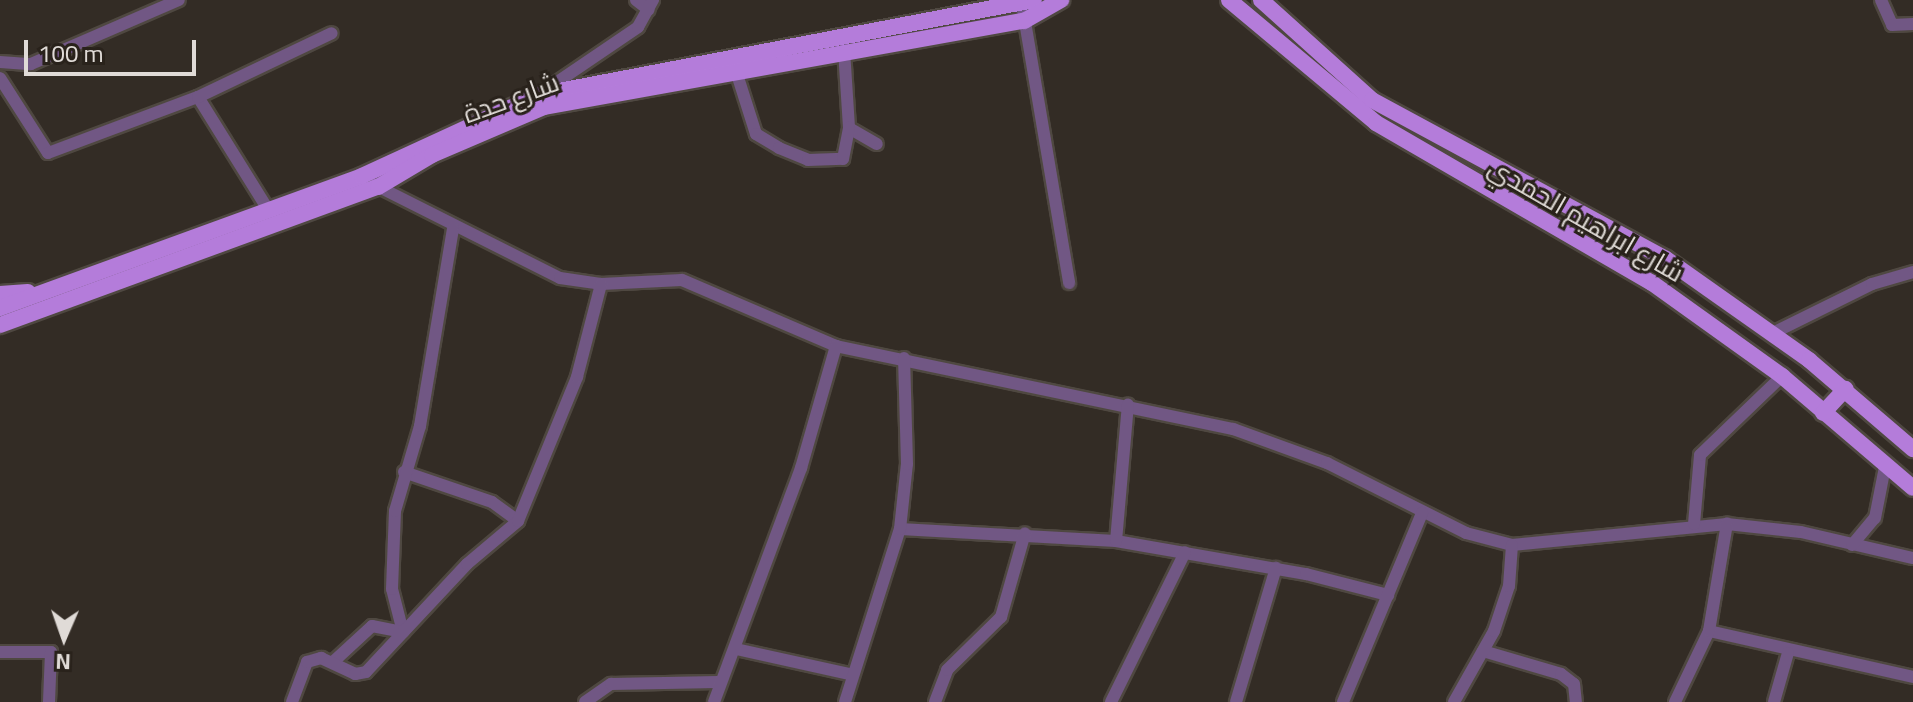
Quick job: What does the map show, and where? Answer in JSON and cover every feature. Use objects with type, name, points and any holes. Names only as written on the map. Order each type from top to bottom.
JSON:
[{"type":"main road","name":"شارع حدة","points":[[734,64],[844,50],[1061,0]]},
{"type":"main road","name":"شارع ابراهيم الحمدي","points":[[1229,0],[1287,52],[1404,142],[1652,283],[1782,376],[1913,488]]},
{"type":"main road","name":"شارع ابراهيم الحمدي","points":[[1261,0],[1350,85],[1666,259],[1845,389],[1913,449]]},
{"type":"main road","name":"شارع حدة","points":[[0,308],[267,208],[362,176],[493,120],[563,95],[1027,9]]},
{"type":"main road","points":[[1287,52],[1301,37]]},
{"type":"main road","name":"شارع حدة","points":[[0,325],[378,187],[538,95],[563,95]]},
{"type":"main road","points":[[1404,142],[1418,122]]},
{"type":"main road","points":[[267,208],[274,227]]},
{"type":"main road","points":[[0,294],[50,290]]},
{"type":"main road","points":[[1823,413],[1845,389]]},
{"type":"street","points":[[0,62],[31,64],[179,0]]},
{"type":"street","points":[[538,95],[638,27],[651,5],[636,0]]},
{"type":"street","points":[[1881,0],[1892,25],[1913,24]]},
{"type":"street","points":[[1027,9],[1069,283]]},
{"type":"street","points":[[0,78],[48,153],[198,97],[332,33]]},
{"type":"street","points":[[734,64],[756,134],[808,160],[843,159],[849,128],[844,50]]},
{"type":"street","points":[[198,97],[267,208]]},
{"type":"street","points":[[849,128],[877,144]]},
{"type":"street","points":[[362,176],[453,229],[560,278],[601,284],[682,280],[836,346],[1233,429],[1327,463],[1422,513],[1512,545],[1694,524],[1727,524],[1913,558]]},
{"type":"street","points":[[403,632],[391,553],[404,472],[420,426],[453,229]]},
{"type":"street","points":[[1771,334],[1872,284],[1913,272]]},
{"type":"street","points":[[292,702],[307,662],[333,662],[355,674],[366,672],[467,564],[518,521],[577,377],[601,284]]},
{"type":"street","points":[[714,702],[718,682],[736,649],[836,346]]},
{"type":"street","points":[[845,702],[900,529],[907,464],[904,358]]},
{"type":"street","points":[[1694,524],[1700,455],[1782,376]]},
{"type":"street","points":[[1116,541],[1128,405]]},
{"type":"street","points":[[1852,545],[1881,502],[1885,467]]},
{"type":"street","points":[[404,472],[492,502],[518,521]]},
{"type":"street","points":[[1343,702],[1422,513]]},
{"type":"street","points":[[1675,702],[1709,631],[1727,524]]},
{"type":"street","points":[[900,529],[1025,533],[1116,541],[1276,568],[1388,595]]},
{"type":"street","points":[[935,702],[947,670],[1001,617],[1025,533]]},
{"type":"street","points":[[1454,702],[1483,651],[1509,586],[1512,545]]},
{"type":"street","points":[[1111,702],[1185,552]]},
{"type":"street","points":[[1236,702],[1276,568]]},
{"type":"street","points":[[333,662],[372,626],[403,632]]},
{"type":"street","points":[[1709,631],[1788,653],[1913,677]]},
{"type":"street","points":[[736,649],[853,675]]},
{"type":"street","points":[[1483,651],[1561,674],[1574,684],[1576,702]]},
{"type":"street","points":[[0,652],[51,652],[49,702]]},
{"type":"street","points":[[1774,702],[1788,653]]},
{"type":"street","points":[[585,702],[611,684],[718,682]]}]
